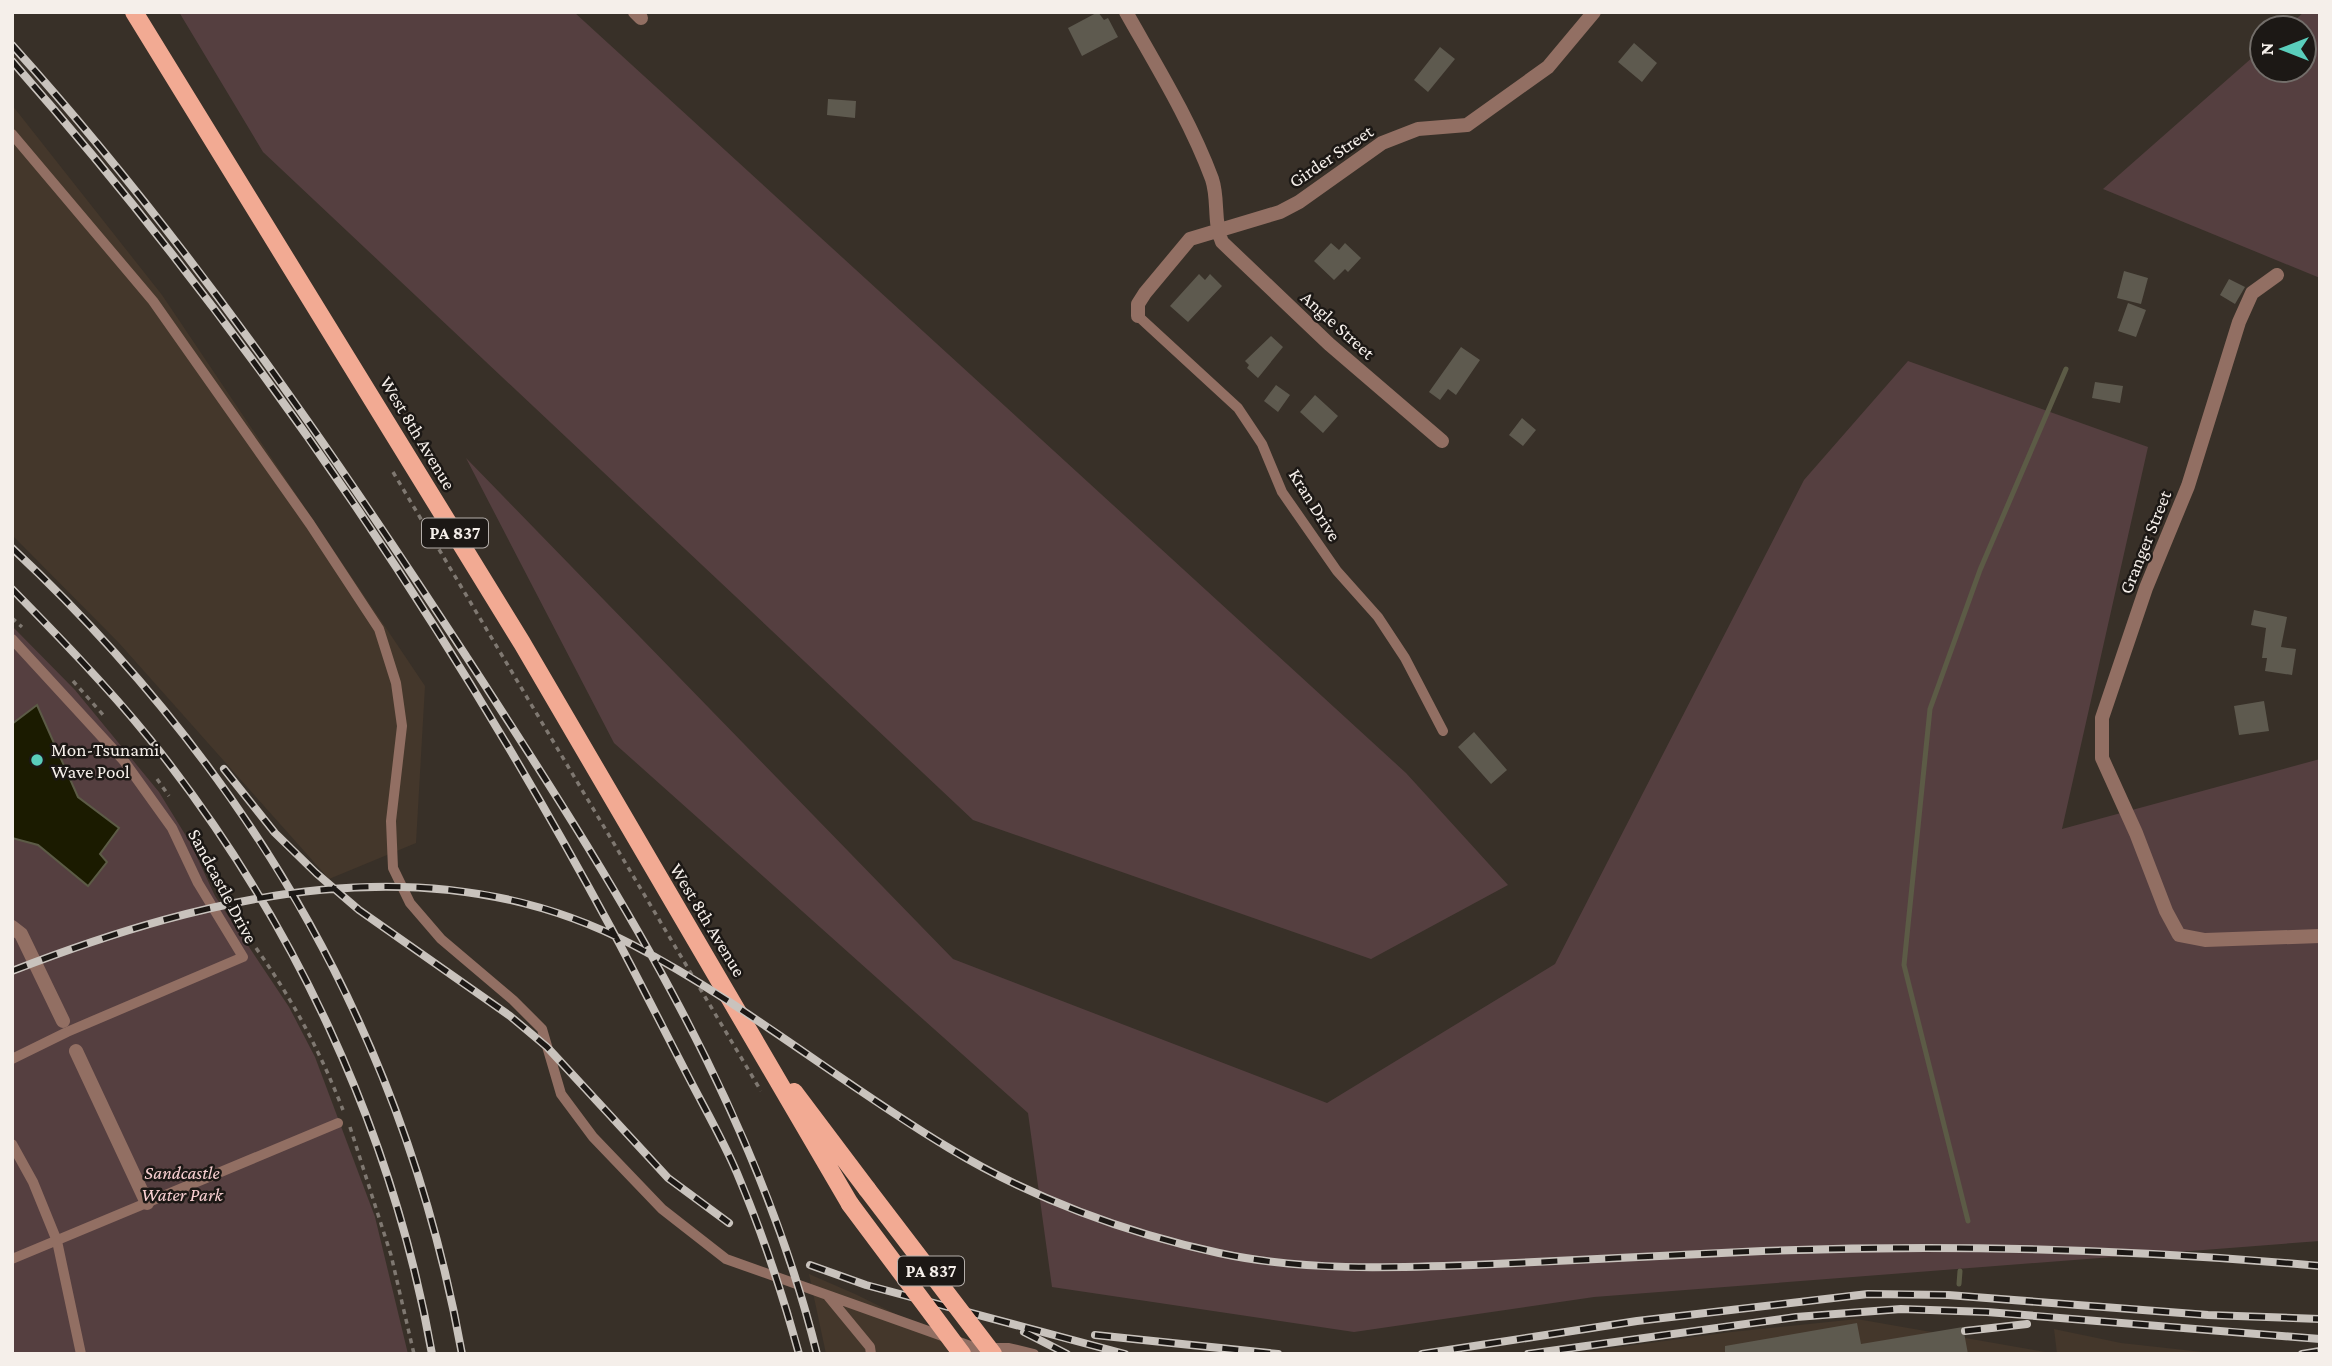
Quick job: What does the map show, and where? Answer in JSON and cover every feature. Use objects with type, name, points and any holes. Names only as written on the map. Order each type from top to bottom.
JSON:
[{"type":"main road","name":"West 8th Avenue","points":[[134,12],[522,643],[679,913],[768,1059]]},
{"type":"main road","name":"PA 837","points":[[768,1059],[867,1189],[978,1352]]},
{"type":"main road","name":"PA 837","points":[[768,1059],[810,1138],[850,1204],[978,1352]]},
{"type":"street","points":[[1126,12],[1181,108],[1213,182],[1217,230],[1190,239],[1145,293],[1138,304],[1138,316]]},
{"type":"street","name":"Girder Street","points":[[1217,230],[1280,212],[1299,202],[1382,143],[1418,129],[1467,125],[1548,66],[1594,12]]},
{"type":"street","name":"Angle Street","points":[[1217,230],[1222,242],[1329,344],[1442,441]]},
{"type":"street","name":"Granger Street","points":[[2277,275],[2252,293],[2239,322],[2188,486],[2146,588],[2102,718],[2102,758],[2136,833],[2166,911],[2179,935],[2205,940],[2320,936]]},
{"type":"street","points":[[12,927],[21,934],[63,1021]]},
{"type":"street","points":[[76,1051],[146,1203]]},
{"type":"lane","points":[[12,134],[153,301],[310,524],[379,629],[396,683],[402,726],[391,821],[393,867],[410,903],[442,939],[513,1000],[542,1029],[561,1094],[593,1137],[662,1209],[726,1259],[978,1352],[1009,1348],[1034,1354]]},
{"type":"lane","name":"Kran Drive","points":[[1138,316],[1238,408],[1262,444],[1282,492],[1337,571],[1378,617],[1399,647],[1443,731]]},
{"type":"lane","name":"Sandcastle Drive","points":[[12,639],[124,761],[172,828],[198,883],[243,957],[12,1059]]},
{"type":"lane","points":[[12,1259],[338,1123]]},
{"type":"lane","points":[[12,1144],[33,1182],[57,1241],[81,1354]]},
{"type":"lane","points":[[826,1294],[870,1347],[871,1354]]},
{"type":"path","points":[[392,470],[767,1101]]},
{"type":"shaded area","points":[[12,105],[162,295],[425,686],[416,843],[329,879],[119,643],[12,535]]},
{"type":"shaded area","name":"Mon-Tsunami Wave Pool","points":[[37,705],[78,797],[119,828],[100,854],[107,862],[88,886],[38,845],[12,838],[12,724]]},
{"type":"shaded area","points":[[809,1274],[855,1294],[977,1354],[826,1354]]},
{"type":"shaded area","points":[[1857,1319],[2057,1354],[1568,1354],[1731,1332]]},
{"type":"shaded area","points":[[2054,1329],[2121,1343],[2221,1354],[2057,1354]]},
{"type":"green space","points":[[179,12],[574,12],[1406,773],[1508,885],[1371,959],[973,820],[263,152]]},
{"type":"green space","points":[[2320,12],[2320,278],[2103,189],[2248,61],[2248,84],[2318,84],[2318,14],[2302,14]]},
{"type":"green space","points":[[1908,361],[2148,447],[2062,829],[2320,759],[2320,1241],[1594,1297],[1354,1332],[1052,1287],[1028,1113],[614,743],[466,458],[953,959],[1327,1103],[1555,964],[1804,480]]},
{"type":"green space","name":"Sandcastle Water Park","points":[[12,626],[75,690],[159,792],[191,844],[215,896],[289,1007],[315,1057],[375,1217],[408,1354],[12,1354]]},
{"type":"building","points":[[1098,12],[1104,20],[1108,18],[1118,37],[1082,56],[1068,28]]},
{"type":"building","points":[[1634,43],[1657,63],[1642,82],[1618,62]]},
{"type":"building","points":[[1440,47],[1455,59],[1428,92],[1414,80]]},
{"type":"building","points":[[828,99],[856,101],[855,118],[827,115]]},
{"type":"building","points":[[1331,243],[1339,250],[1345,243],[1361,258],[1348,272],[1345,269],[1334,280],[1314,261]]},
{"type":"building","points":[[2124,271],[2148,278],[2141,304],[2117,298]]},
{"type":"building","points":[[1199,274],[1205,280],[1210,274],[1222,286],[1188,322],[1170,306]]},
{"type":"building","points":[[2229,279],[2245,287],[2235,304],[2220,295]]},
{"type":"building","points":[[2128,303],[2146,310],[2136,337],[2118,331]]},
{"type":"building","points":[[1271,336],[1283,347],[1258,378],[1247,368],[1249,365],[1245,361]]},
{"type":"building","points":[[1461,347],[1480,360],[1456,395],[1448,389],[1440,400],[1429,392]]},
{"type":"building","points":[[2095,382],[2123,386],[2120,403],[2092,398]]},
{"type":"building","points":[[1276,385],[1290,395],[1278,412],[1264,401]]},
{"type":"building","points":[[1315,395],[1338,416],[1323,433],[1300,412]]},
{"type":"building","points":[[1522,418],[1536,430],[1523,446],[1509,435]]},
{"type":"building","points":[[2254,610],[2287,617],[2281,647],[2296,649],[2292,675],[2265,671],[2267,658],[2262,658],[2266,628],[2251,625]]},
{"type":"building","points":[[2264,701],[2269,731],[2239,735],[2234,706]]},
{"type":"building","points":[[1474,732],[1507,770],[1491,784],[1458,747]]},
{"type":"building","points":[[1857,1323],[1861,1344],[1963,1327],[1968,1354],[1725,1354],[1725,1346]]},
{"type":"waterway","points":[[1968,1221],[1904,965],[1930,709],[1980,570],[2066,369]]},
{"type":"waterway","points":[[1959,1284],[1960,1271]]},
{"type":"railway","points":[[12,45],[136,191],[251,342],[414,576],[572,822],[671,991],[716,1078],[755,1167],[789,1259],[817,1354]]},
{"type":"railway","points":[[12,61],[180,264],[259,370],[336,478],[480,699],[611,928],[726,1149],[763,1240],[799,1354]]},
{"type":"railway","points":[[12,548],[96,633],[173,722],[243,816],[304,914],[357,1017],[401,1124],[436,1237],[462,1354]]},
{"type":"railway","points":[[12,589],[65,643],[149,738],[201,806],[248,878],[291,952],[329,1028],[363,1107],[391,1187],[414,1270],[432,1354]]},
{"type":"railway","points":[[224,769],[275,833],[316,873],[359,910],[510,1016],[547,1047],[668,1178],[729,1223]]},
{"type":"railway","points":[[12,971],[88,943],[243,901],[322,890],[401,887],[480,894],[557,913],[633,945],[714,992],[909,1123],[1013,1183],[1114,1224],[1219,1253],[1282,1263],[1378,1267],[1763,1251],[1972,1248],[2111,1252],[2320,1266]]},
{"type":"railway","points":[[810,1265],[866,1285],[1125,1354]]},
{"type":"railway","points":[[1422,1354],[1637,1321],[1868,1294],[1948,1295],[2208,1315],[2320,1319]]},
{"type":"railway","points":[[1528,1354],[1796,1317],[1901,1309],[1987,1312],[2320,1339]]},
{"type":"railway","points":[[1965,1331],[2027,1324]]},
{"type":"railway","points":[[1024,1332],[1067,1354]]},
{"type":"railway","points":[[1095,1335],[1278,1354]]},
{"type":"railway","points":[[2302,1354],[2320,1351]]},
{"type":"place","name":"Mon-Tsunami Wave Pool","points":[[37,760]]}]
